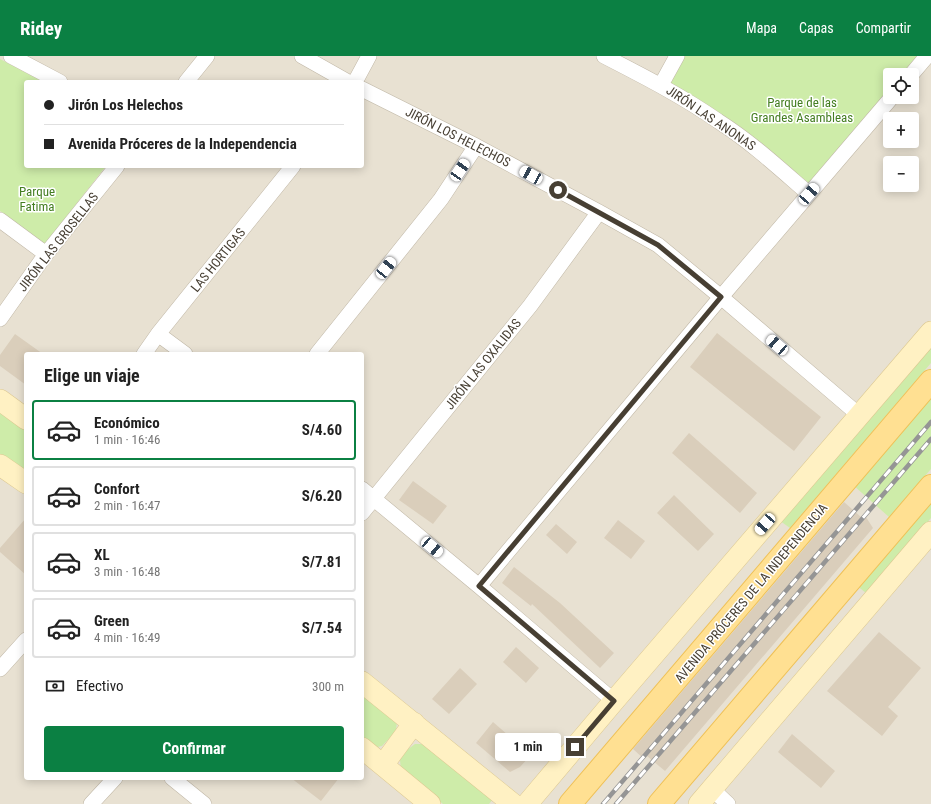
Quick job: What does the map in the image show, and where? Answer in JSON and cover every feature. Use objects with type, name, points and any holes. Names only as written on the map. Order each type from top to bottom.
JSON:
[{"type":"main road","points":[[527,804],[931,332]]},
{"type":"main road","name":"AVENIDA PRÓCERES DE LA INDEPENDENCIA","points":[[570,804],[931,381]]},
{"type":"main road","points":[[0,400],[24,418]]},
{"type":"main road","points":[[0,464],[24,482]]},
{"type":"main road","points":[[659,804],[931,486]]},
{"type":"main road","points":[[705,797],[931,532]]},
{"type":"main road","points":[[364,684],[513,804]]},
{"type":"main road","points":[[383,765],[414,723]]},
{"type":"main road","points":[[364,750],[430,804]]},
{"type":"street","points":[[11,56],[56,80]]},
{"type":"street","points":[[188,80],[207,56]]},
{"type":"street","points":[[302,56],[344,80]]},
{"type":"street","points":[[356,80],[369,56]]},
{"type":"street","name":"JIRÓN LAS ANONAS","points":[[604,56],[661,85],[719,121],[759,150],[809,194]]},
{"type":"street","points":[[661,85],[677,56]]},
{"type":"street","points":[[916,68],[927,56]]},
{"type":"street","name":"JIRÓN LOS HELECHOS","points":[[364,90],[476,146],[658,245],[859,415]]},
{"type":"street","points":[[479,586],[721,297],[886,104]]},
{"type":"street","points":[[319,352],[437,204],[476,146]]},
{"type":"street","name":"JIRÓN LAS GROSELLAS","points":[[0,319],[46,254],[115,168]]},
{"type":"street","name":"LAS HORTIGAS","points":[[145,352],[158,334],[291,168]]},
{"type":"street","name":"JIRÓN LAS OXALIDAS","points":[[364,511],[530,306],[599,212]]},
{"type":"street","points":[[0,220],[46,254]]},
{"type":"street","points":[[158,334],[182,352]]},
{"type":"street","points":[[364,491],[614,701]]},
{"type":"street","points":[[0,669],[23,648]]},
{"type":"street","points":[[92,804],[113,780]]},
{"type":"street","points":[[174,780],[204,804]]},
{"type":"street","points":[[705,797],[728,804]]},
{"type":"shaded area","points":[[0,56],[931,56],[931,804],[0,804]]},
{"type":"green space","name":"Parque de las Grandes Asambleas","points":[[684,56],[917,56],[907,68],[883,68],[883,96],[810,184],[735,125],[669,82]]},
{"type":"green space","name":"Parque Fatima","points":[[0,59],[40,80],[24,80],[24,168],[104,168],[44,245],[0,211]]},
{"type":"green space","points":[[931,341],[931,363],[790,528],[776,518]]},
{"type":"green space","points":[[931,395],[931,469],[889,517],[853,485]]},
{"type":"green space","points":[[0,412],[24,430],[24,474],[0,456]]},
{"type":"green space","points":[[931,497],[931,518],[866,593],[856,585]]},
{"type":"green space","points":[[364,694],[397,721],[396,731],[382,746],[373,748],[364,741]]},
{"type":"green space","points":[[415,744],[424,744],[493,799],[489,804],[443,804],[401,770],[400,760],[407,750]]},
{"type":"building","points":[[717,333],[821,417],[794,451],[690,367]]},
{"type":"building","points":[[15,334],[40,352],[24,352],[24,384],[0,366],[0,355]]},
{"type":"building","points":[[689,433],[757,493],[740,513],[672,453]]},
{"type":"building","points":[[413,481],[447,506],[433,524],[399,500]]},
{"type":"building","points":[[674,495],[714,534],[698,551],[657,513]]},
{"type":"building","points":[[844,502],[861,517],[864,514],[873,528],[665,771],[647,756],[644,759],[633,749]]},
{"type":"building","points":[[24,520],[24,573],[0,552],[0,548]]},
{"type":"building","points":[[618,520],[645,541],[631,559],[604,538]]},
{"type":"building","points":[[556,524],[577,542],[567,554],[546,535]]},
{"type":"building","points":[[514,567],[560,603],[614,653],[600,668],[532,604],[531,606],[502,583]]},
{"type":"building","points":[[879,632],[921,668],[888,707],[898,716],[882,736],[827,691]]},
{"type":"building","points":[[516,647],[539,668],[526,683],[503,662]]},
{"type":"building","points":[[460,668],[477,684],[449,714],[432,699]]},
{"type":"building","points":[[493,722],[531,755],[520,767],[510,772],[476,743]]},
{"type":"building","points":[[792,734],[835,771],[821,788],[778,752]]},
{"type":"building","points":[[294,780],[337,780],[321,801]]},
{"type":"railway","points":[[603,804],[931,422]]},
{"type":"railway","points":[[616,804],[931,439]]},
{"type":"route","points":[[558,190],[658,245],[721,297],[479,586],[614,701],[575,747]]}]
